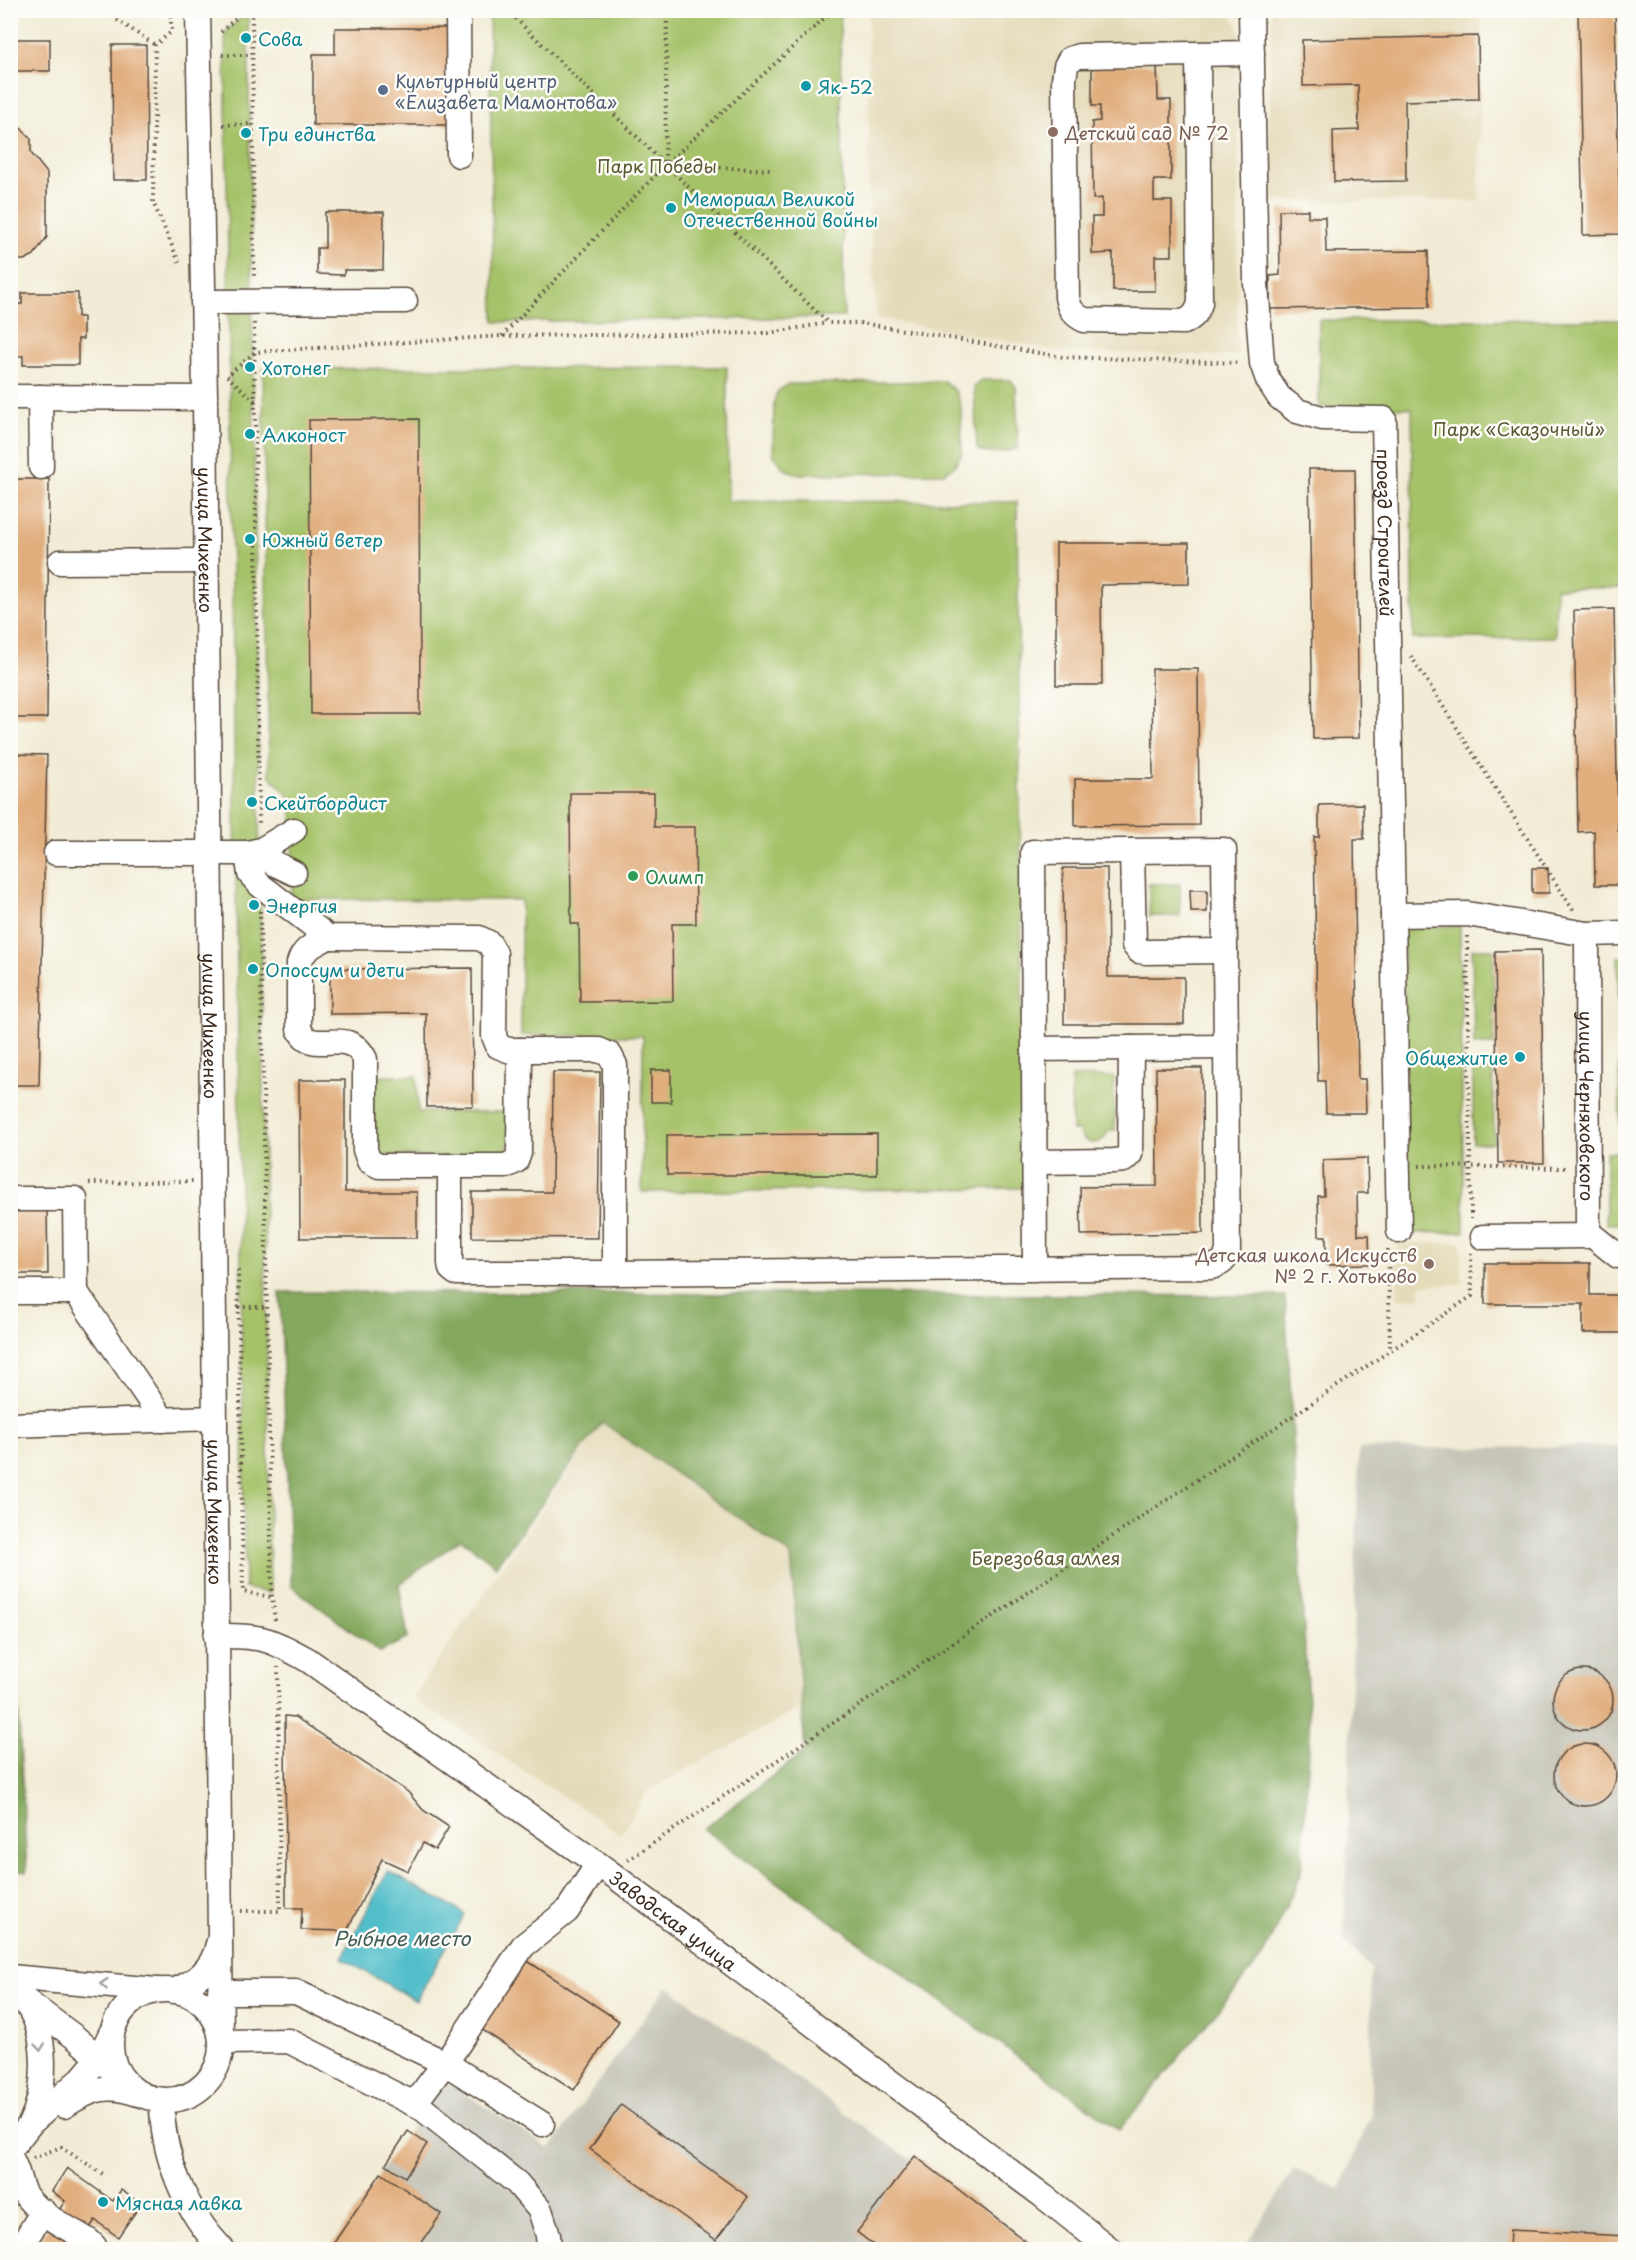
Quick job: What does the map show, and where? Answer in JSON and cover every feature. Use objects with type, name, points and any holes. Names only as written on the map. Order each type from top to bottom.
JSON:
[{"type":"street","name":"улица Михеенко","points":[[198,10],[205,398],[221,2042]]},
{"type":"street","points":[[458,10],[459,155]]},
{"type":"street","name":"проезд Строителей","points":[[1251,10],[1256,284],[1262,363],[1268,381],[1279,397],[1297,411],[1322,418],[1384,419],[1393,915]]},
{"type":"street","points":[[1198,54],[1200,303],[1196,313],[1191,319],[1184,321],[1084,320],[1069,308],[1067,297],[1065,66],[1070,59],[1079,56],[1252,52]]},
{"type":"street","points":[[203,302],[405,301]]},
{"type":"street","points":[[10,397],[205,398]]},
{"type":"street","points":[[40,397],[41,467]]},
{"type":"street","points":[[60,562],[206,561]]},
{"type":"street","points":[[56,853],[247,853],[261,850],[294,830]]},
{"type":"street","points":[[450,1166],[450,1263],[451,1269],[456,1273],[615,1273],[1035,1269],[1211,1267],[1221,1264],[1227,1258],[1224,850],[1033,852],[1035,1269]]},
{"type":"street","points":[[1132,851],[1134,945],[1140,951],[1146,952],[1225,951]]},
{"type":"street","points":[[247,853],[260,856],[294,873]]},
{"type":"street","points":[[247,853],[250,874],[260,885],[328,938]]},
{"type":"street","points":[[1400,1231],[1393,915],[1467,914],[1587,934],[1626,933]]},
{"type":"street","name":"улица Черняховского","points":[[1587,934],[1588,1232]]},
{"type":"street","points":[[520,1050],[519,1153],[516,1161],[506,1166],[379,1166],[369,1161],[365,1150],[364,1059],[359,1047],[348,1042],[312,1042],[303,1038],[299,1029],[301,955],[307,949],[328,938],[479,938],[489,943],[495,953],[494,1036],[498,1046],[508,1050],[520,1050],[599,1050],[610,1055],[615,1065],[615,1273]]},
{"type":"street","points":[[1034,1048],[1226,1047]]},
{"type":"street","points":[[1034,1162],[1114,1161],[1124,1160],[1130,1154],[1131,1048]]},
{"type":"street","points":[[10,1199],[75,1199],[76,1292],[163,1419]]},
{"type":"street","points":[[1475,1236],[1586,1236],[1588,1232],[1618,1256],[1626,1256]]},
{"type":"street","points":[[10,1292],[76,1292]]},
{"type":"street","points":[[10,1425],[214,1418]]},
{"type":"street","name":"Заводская улица","points":[[216,1636],[259,1637],[277,1642],[308,1660],[603,1868],[1112,2250]]},
{"type":"street","points":[[414,2104],[523,1946],[567,1911],[603,1868]]},
{"type":"street","points":[[19,2147],[99,2058],[121,2014],[132,2002],[146,1994],[168,1990],[193,1981],[209,1967],[216,1955],[220,1936]]},
{"type":"street","points":[[13,1987],[168,1990],[191,1996],[206,2007],[217,2023],[221,2042],[220,2057],[214,2072],[205,2084],[192,2093],[178,2099],[155,2098],[118,2089],[100,2089],[75,2099],[19,2147]]},
{"type":"street","points":[[13,1987],[76,2038],[134,2090],[155,2098]]},
{"type":"street","points":[[13,1987],[33,2015],[42,2053],[40,2095],[19,2147],[23,2190],[32,2204],[89,2241],[94,2246],[94,2250]]},
{"type":"street","points":[[220,1992],[296,1992],[445,2062],[542,2124]]},
{"type":"street","points":[[113,2028],[111,2046],[114,2064],[123,2079]]},
{"type":"street","points":[[221,2042],[289,2041],[423,2109],[517,2183],[540,2210],[548,2235],[549,2250]]},
{"type":"street","points":[[155,2098],[164,2140],[172,2163],[196,2214],[209,2235],[223,2250]]},
{"type":"street","points":[[19,2250],[43,2211]]},
{"type":"path","points":[[102,10],[155,45]]},
{"type":"path","points":[[507,10],[828,323]]},
{"type":"path","points":[[665,165],[667,10]]},
{"type":"path","points":[[502,336],[665,165],[833,10]]},
{"type":"path","points":[[222,55],[252,55]]},
{"type":"path","points":[[223,125],[253,124]]},
{"type":"path","points":[[665,165],[774,170]]},
{"type":"path","points":[[255,401],[227,376],[255,352],[502,336],[769,333],[828,323],[861,322],[1063,357],[1262,363]]},
{"type":"path","points":[[1406,648],[1587,934]]},
{"type":"path","points":[[603,1868],[1472,1296],[1475,1236],[1467,914]]},
{"type":"path","points":[[1397,1166],[1587,1169]]},
{"type":"path","points":[[79,1183],[193,1181]]},
{"type":"path","points":[[1390,1350],[1388,1246],[1400,1231]]},
{"type":"path","points":[[238,1307],[267,1307]]},
{"type":"path","points":[[19,2147],[34,2157],[62,2147],[106,2176]]},
{"type":"shaded area","name":"Детский сад № 72","points":[[868,11],[1229,11],[1239,28],[1237,356],[1064,352],[877,318],[869,210]]},
{"type":"shaded area","points":[[1272,11],[1482,11],[1479,201],[1268,201]]},
{"type":"shaded area","name":"Детская школа Искусств № 2 г. Хотьково","points":[[1396,1243],[1461,1243],[1462,1284],[1420,1285],[1420,1298],[1397,1298]]},
{"type":"shaded area","points":[[602,1422],[791,1554],[801,1708],[648,1790],[621,1834],[412,1698]]},
{"type":"shaded area","points":[[1625,1446],[1625,2249],[1243,2250],[1294,2169],[1340,2189],[1371,2116],[1371,1968],[1344,1941],[1359,1449]]},
{"type":"shaded area","points":[[667,1986],[911,2160],[915,2156],[1037,2249],[329,2250],[443,2079],[550,2149]]},
{"type":"green space","name":"Парк Победы","points":[[489,11],[840,11],[844,317],[494,322]]},
{"type":"green space","points":[[248,12],[270,1593],[245,1588],[225,32]]},
{"type":"green space","name":"Парк «Сказочный»","points":[[1319,320],[1625,320],[1625,588],[1556,588],[1555,637],[1413,639],[1412,408],[1319,407]]},
{"type":"green space","points":[[727,367],[728,501],[1017,502],[1024,1188],[642,1192],[643,1036],[521,1035],[521,900],[292,899],[292,799],[269,775],[263,369]]},
{"type":"green space","points":[[981,380],[1011,380],[1016,387],[1018,448],[992,453],[977,449],[974,387]]},
{"type":"green space","points":[[944,381],[956,392],[961,407],[962,453],[955,465],[944,473],[797,474],[784,469],[773,454],[774,402],[777,392],[788,384]]},
{"type":"green space","points":[[1149,884],[1180,884],[1180,916],[1149,916]]},
{"type":"green space","points":[[1460,926],[1464,1232],[1407,1233],[1403,927]]},
{"type":"green space","points":[[1472,949],[1493,949],[1494,1045],[1474,1045]]},
{"type":"green space","points":[[1618,957],[1626,957],[1625,1139],[1620,1139]]},
{"type":"green space","points":[[1493,1070],[1494,1143],[1473,1143],[1473,1071]]},
{"type":"green space","points":[[373,1076],[417,1076],[418,1112],[511,1112],[507,1153],[498,1159],[378,1155],[373,1147]]},
{"type":"green space","points":[[1071,1077],[1114,1077],[1115,1130],[1108,1131],[1098,1142],[1089,1142],[1079,1131],[1072,1131]]},
{"type":"green space","points":[[1606,1152],[1625,1152],[1625,1224],[1606,1224]]},
{"type":"green space","name":"Березовая аллея","points":[[280,1292],[1285,1296],[1310,1737],[1301,1875],[1262,1957],[1119,2130],[703,1829],[805,1751],[791,1555],[602,1422],[496,1566],[461,1539],[399,1585],[408,1638],[380,1652],[291,1586]]},
{"type":"green space","points":[[11,1571],[27,1872],[11,1870]]},
{"type":"water","name":"Рыбное место","points":[[388,1871],[465,1914],[416,2001],[342,1958]]},
{"type":"building","points":[[1578,10],[1615,10],[1620,234],[1583,235]]},
{"type":"building","name":"Культурный центр «Елизавета Мамонтова»","points":[[335,28],[453,28],[454,125],[313,125],[313,54],[335,54]]},
{"type":"building","points":[[1478,36],[1479,99],[1405,101],[1406,181],[1334,182],[1333,131],[1359,130],[1358,85],[1303,86],[1302,40]]},
{"type":"building","points":[[10,39],[50,39],[50,71],[10,71]]},
{"type":"building","points":[[112,45],[146,45],[147,180],[113,180]]},
{"type":"building","points":[[1092,65],[1157,65],[1158,100],[1171,100],[1171,180],[1154,180],[1154,201],[1172,201],[1172,256],[1155,256],[1155,291],[1113,291],[1113,253],[1092,254],[1092,217],[1102,217],[1102,198],[1093,199],[1092,122],[1100,121],[1100,106],[1092,106]]},
{"type":"building","points":[[10,126],[19,126],[31,139],[31,153],[47,173],[47,237],[34,255],[24,260],[10,260]]},
{"type":"building","points":[[1279,210],[1308,210],[1308,217],[1325,217],[1326,252],[1428,251],[1429,307],[1270,309],[1270,276],[1280,275]]},
{"type":"building","points":[[325,212],[384,212],[383,270],[344,270],[344,275],[317,274],[317,248],[325,248]]},
{"type":"building","points":[[22,293],[78,293],[78,317],[83,317],[83,339],[78,339],[78,365],[23,365],[23,356],[10,356],[10,304],[22,304]]},
{"type":"building","points":[[419,419],[420,714],[311,714],[309,420]]},
{"type":"building","points":[[1309,469],[1355,469],[1359,738],[1313,739]]},
{"type":"building","points":[[10,479],[49,479],[47,718],[10,718]]},
{"type":"building","points":[[1056,543],[1189,543],[1189,584],[1101,585],[1102,685],[1056,685]]},
{"type":"building","points":[[1614,609],[1618,831],[1626,831],[1626,885],[1595,885],[1594,831],[1578,832],[1574,610]]},
{"type":"building","points":[[1152,669],[1198,669],[1199,825],[1075,826],[1075,779],[1153,779]]},
{"type":"building","points":[[10,754],[47,755],[39,1085],[10,1085]]},
{"type":"building","name":"Олимп","points":[[570,793],[654,793],[654,827],[695,827],[696,924],[672,924],[673,1001],[580,1002],[579,924],[571,924]]},
{"type":"building","points":[[1363,804],[1364,839],[1354,839],[1358,1079],[1365,1079],[1366,1113],[1326,1113],[1325,1081],[1318,1081],[1314,837],[1319,837],[1319,805]]},
{"type":"building","points":[[1063,868],[1107,868],[1108,977],[1184,977],[1184,1024],[1064,1024]]},
{"type":"building","points":[[1532,868],[1548,868],[1549,893],[1532,893]]},
{"type":"building","points":[[1190,890],[1207,890],[1207,912],[1191,912]]},
{"type":"building","name":"Общежитие","points":[[1541,950],[1544,1163],[1498,1163],[1495,951]]},
{"type":"building","points":[[472,968],[473,1106],[427,1107],[426,1013],[330,1014],[330,969]]},
{"type":"building","points":[[1156,1068],[1202,1068],[1203,1233],[1081,1235],[1080,1187],[1157,1186]]},
{"type":"building","points":[[651,1070],[671,1070],[671,1102],[651,1102]]},
{"type":"building","points":[[553,1072],[600,1072],[598,1238],[472,1237],[472,1192],[552,1192]]},
{"type":"building","points":[[299,1080],[345,1080],[345,1192],[417,1192],[417,1238],[300,1238]]},
{"type":"building","points":[[877,1134],[877,1175],[667,1175],[667,1135]]},
{"type":"building","points":[[1367,1158],[1368,1193],[1357,1193],[1358,1235],[1369,1235],[1370,1264],[1326,1265],[1326,1236],[1319,1236],[1318,1196],[1324,1196],[1323,1160]]},
{"type":"building","points":[[47,1210],[48,1274],[10,1274],[10,1211]]},
{"type":"building","points":[[1485,1263],[1590,1263],[1590,1295],[1626,1295],[1626,1333],[1583,1333],[1583,1304],[1485,1304]]},
{"type":"building","points":[[1583,1670],[1600,1675],[1608,1683],[1613,1700],[1608,1717],[1600,1725],[1583,1730],[1566,1725],[1558,1717],[1553,1700],[1558,1683],[1566,1675]]},
{"type":"building","points":[[285,1716],[295,1717],[408,1792],[423,1810],[449,1827],[435,1850],[423,1843],[408,1871],[382,1859],[347,1931],[301,1930],[302,1908],[286,1908]]},
{"type":"building","points":[[1579,1744],[1591,1744],[1607,1753],[1614,1763],[1616,1775],[1614,1787],[1607,1797],[1591,1806],[1579,1806],[1568,1801],[1559,1792],[1554,1781],[1554,1769],[1559,1758],[1568,1749]]},
{"type":"building","points":[[523,1958],[619,2021],[574,2090],[478,2027]]},
{"type":"building","points":[[621,2105],[748,2197],[716,2240],[590,2149]]},
{"type":"building","points":[[408,2131],[427,2144],[405,2177],[386,2164]]},
{"type":"building","points":[[915,2156],[1037,2250],[880,2250],[857,2232]]},
{"type":"building","points":[[67,2168],[113,2201],[121,2190],[141,2204],[118,2237],[95,2220],[76,2250],[33,2250],[65,2201],[52,2191]]},
{"type":"building","points":[[381,2173],[441,2214],[417,2250],[329,2250]]},
{"type":"building","points":[[1510,2230],[1626,2236],[1626,2250],[1509,2250]]},
{"type":"place","name":"Сова","points":[[246,38]]},
{"type":"place","name":"Як-52","points":[[806,86]]},
{"type":"place","name":"Культурный центр «Елизавета Мамонтова»","points":[[383,90]]},
{"type":"place","name":"Детский сад № 72","points":[[1053,132]]},
{"type":"place","name":"Три единства","points":[[246,133]]},
{"type":"place","name":"Мемориал Великой Отечественной войны","points":[[671,208]]},
{"type":"place","name":"Хотонег","points":[[250,367]]},
{"type":"place","name":"Алконост","points":[[250,434]]},
{"type":"place","name":"Южный ветер","points":[[250,539]]},
{"type":"place","name":"Скейтбордист","points":[[252,802]]},
{"type":"place","name":"Олимп","points":[[633,876]]},
{"type":"place","name":"Энергия","points":[[254,905]]},
{"type":"place","name":"Опоссум и дети","points":[[253,969]]},
{"type":"place","name":"Общежитие","points":[[1520,1057]]},
{"type":"place","name":"Детская школа Искусств № 2 г. Хотьково","points":[[1429,1264]]},
{"type":"place","name":"Мясная лавка","points":[[103,2202]]}]
